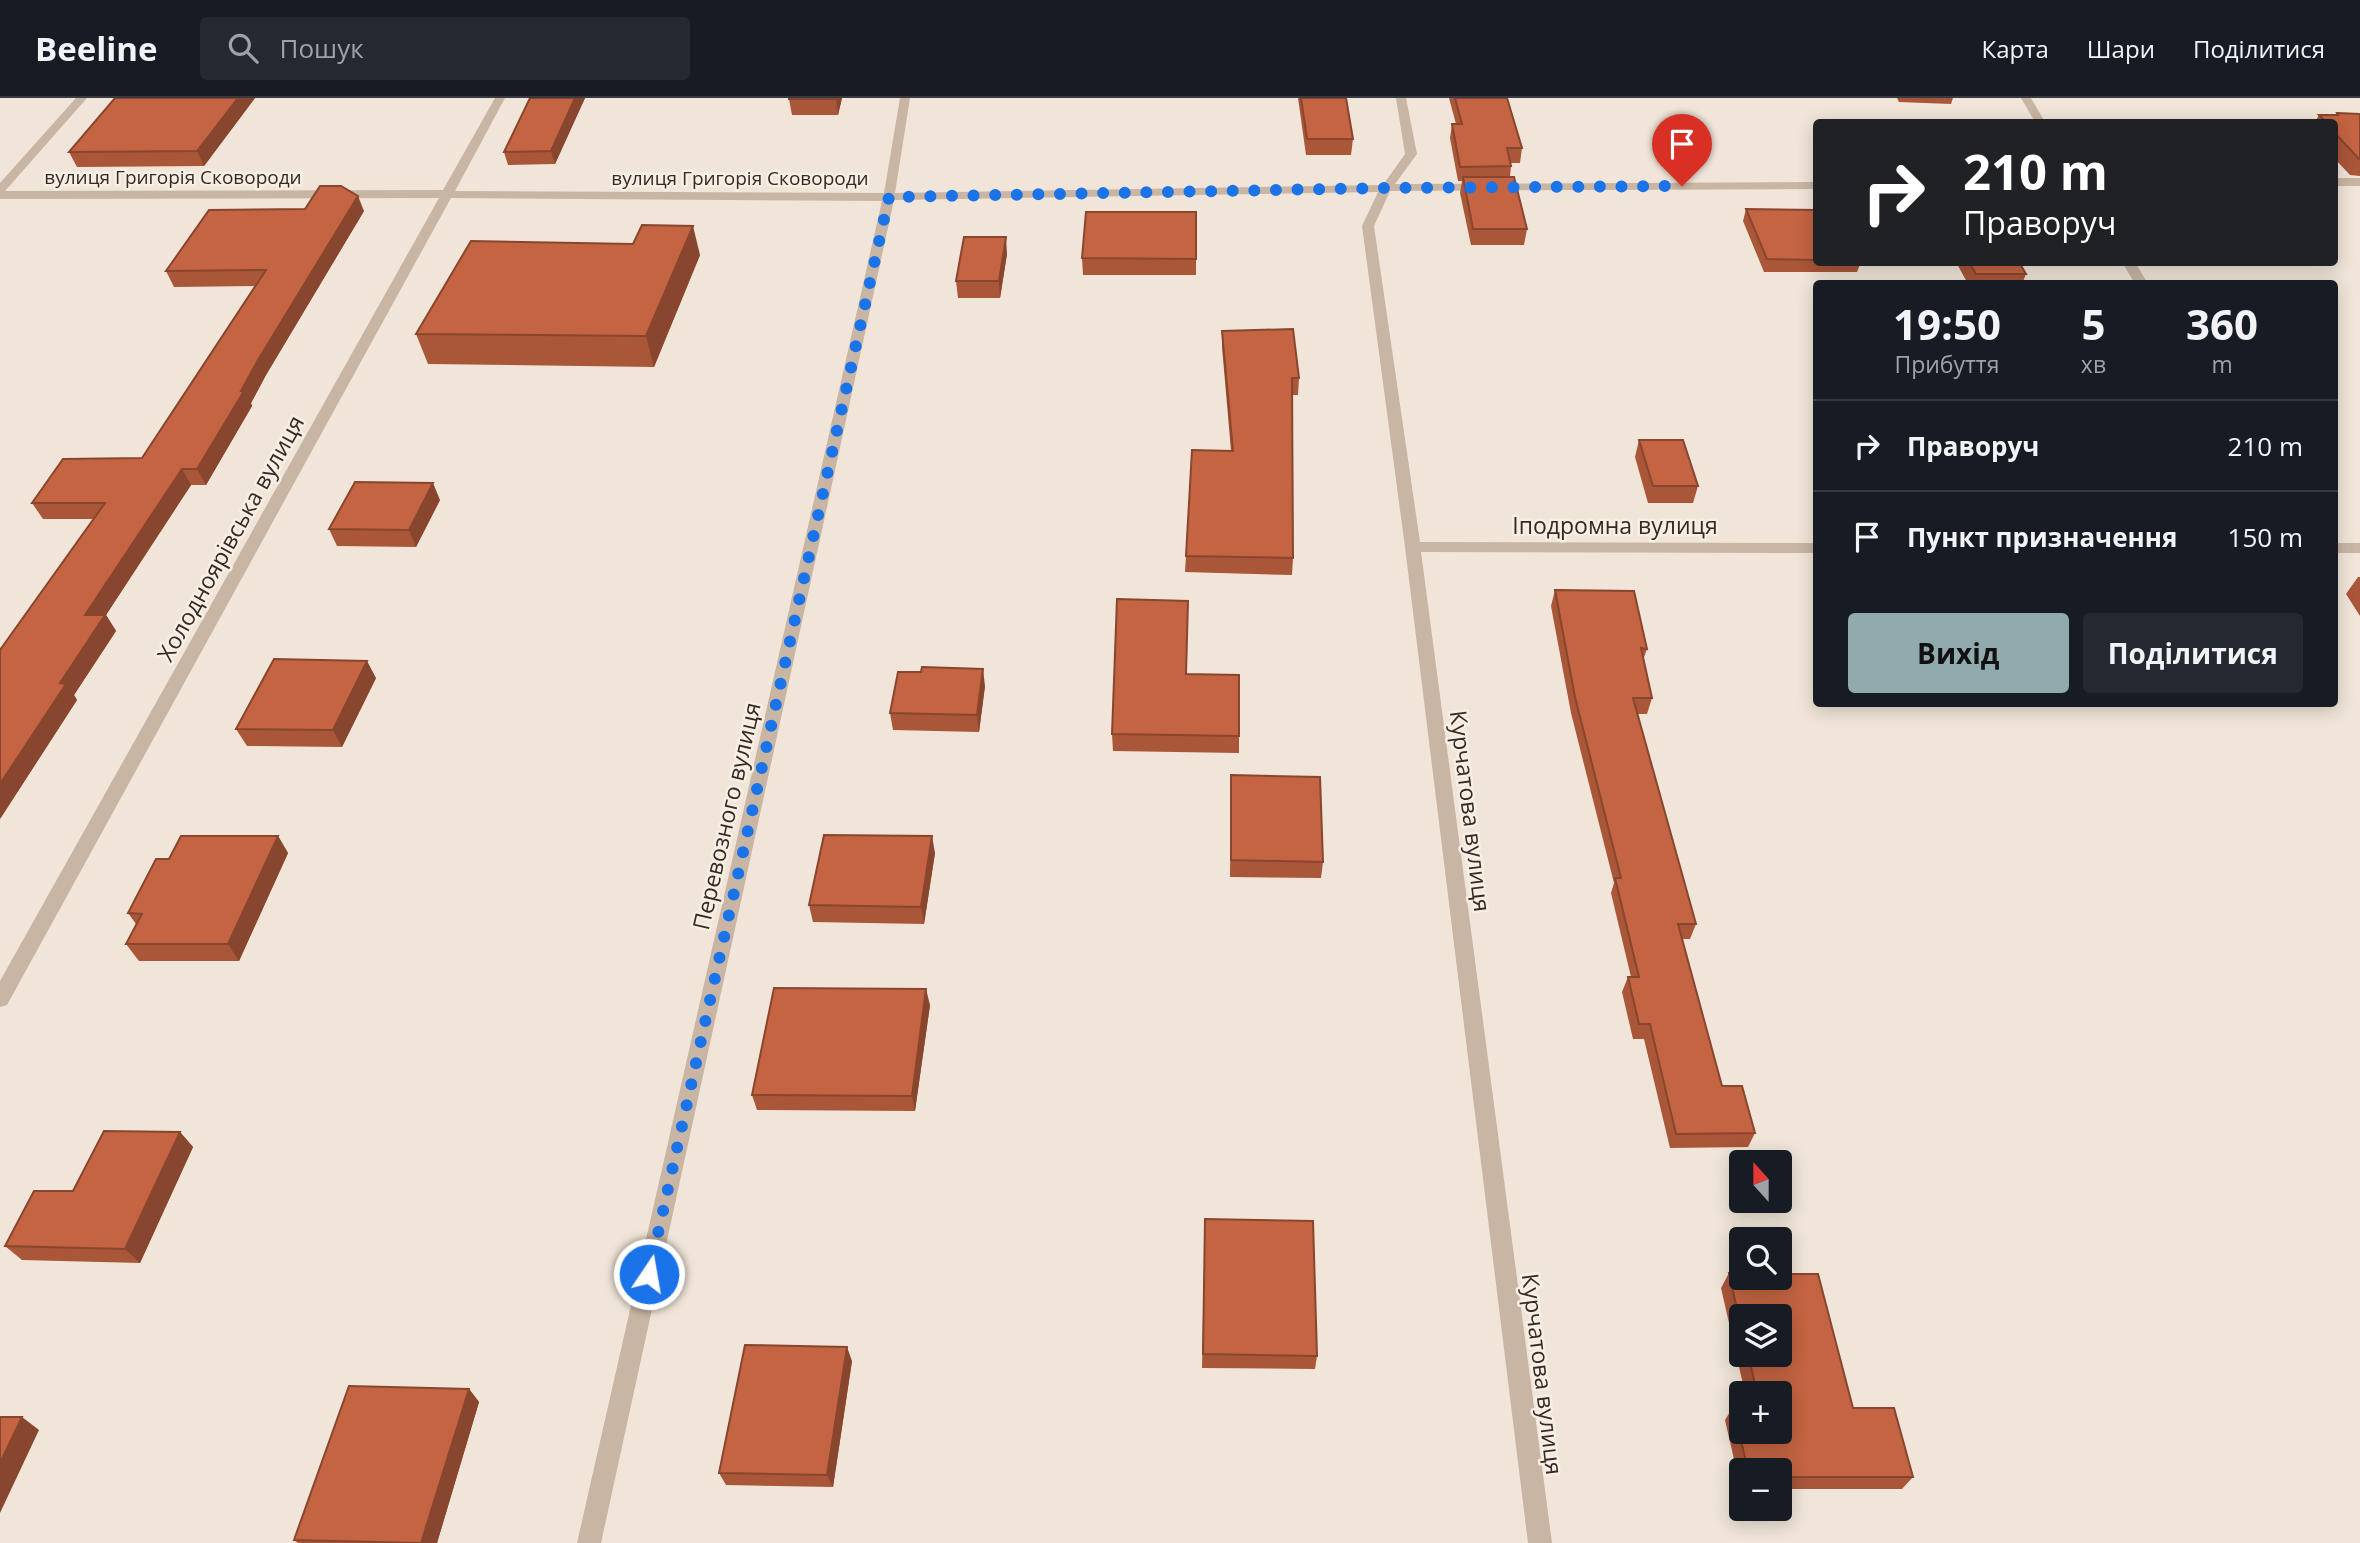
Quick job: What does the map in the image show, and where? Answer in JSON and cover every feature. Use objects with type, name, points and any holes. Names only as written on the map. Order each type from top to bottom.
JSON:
[{"type":"street","points":[[0,193],[82,98]]},
{"type":"street","name":"Холодноярівська вулиця","points":[[0,999],[500,98]]},
{"type":"street","name":"Перевозного вулиця","points":[[589,1543],[889,197],[905,98]]},
{"type":"street","name":"Курчатова вулиця","points":[[1401,98],[1411,154],[1386,188],[1368,226],[1413,547],[1540,1543]]},
{"type":"street","points":[[2026,98],[2038,119]]},
{"type":"street","points":[[2338,182],[2360,182]]},
{"type":"street","name":"вулиця Григорія Сковороди","points":[[0,193],[889,197],[1386,188],[1813,185]]},
{"type":"street","name":"Іподромна вулиця","points":[[1413,547],[1813,548]]},
{"type":"street","points":[[2338,548],[2360,548]]},
{"type":"building","points":[[115,98],[238,98],[197,151],[69,152]]},
{"type":"building","points":[[530,98],[575,98],[551,151],[504,152]]},
{"type":"building","points":[[836,98],[836,99],[789,99]]},
{"type":"building","points":[[1301,98],[1346,98],[1353,139],[1307,139]]},
{"type":"building","points":[[1455,98],[1507,98],[1522,148],[1507,148],[1511,166],[1460,167],[1452,124],[1462,124]]},
{"type":"building","points":[[2337,113],[2360,114],[2360,159],[2338,136],[2338,119],[2323,119],[2319,115],[2338,115]]},
{"type":"building","points":[[1463,177],[1514,177],[1527,229],[1473,229]]},
{"type":"building","points":[[320,186],[341,186],[358,196],[258,360],[241,391],[244,391],[197,469],[182,469],[85,615],[105,615],[60,683],[66,684],[0,784],[0,650],[105,503],[32,503],[63,459],[142,458],[266,270],[166,271],[209,210],[305,209]]},
{"type":"building","points":[[1746,209],[1813,210],[1813,260],[1767,259]]},
{"type":"building","points":[[1086,212],[1196,212],[1196,259],[1082,258]]},
{"type":"building","points":[[642,225],[693,226],[646,336],[416,334],[471,241],[633,244]]},
{"type":"building","points":[[964,237],[1006,237],[999,281],[956,281]]},
{"type":"building","points":[[1971,266],[2021,266],[2026,274],[1976,274]]},
{"type":"building","points":[[1293,329],[1299,378],[1292,378],[1293,558],[1186,556],[1192,450],[1233,451],[1222,331]]},
{"type":"building","points":[[1639,440],[1683,440],[1698,486],[1653,486]]},
{"type":"building","points":[[355,482],[433,483],[409,530],[329,529]]},
{"type":"building","points":[[1555,590],[1634,591],[1647,649],[1641,648],[1652,698],[1633,698],[1696,924],[1678,924],[1722,1086],[1742,1086],[1755,1133],[1676,1134],[1650,1024],[1639,1024],[1628,977],[1639,977],[1615,878],[1621,878],[1575,697]]},
{"type":"building","points":[[1117,599],[1188,601],[1186,674],[1239,675],[1239,736],[1112,734]]},
{"type":"building","points":[[274,659],[367,661],[333,730],[236,729]]},
{"type":"building","points":[[922,667],[983,669],[977,715],[890,713],[898,672],[921,672]]},
{"type":"building","points":[[1231,775],[1320,777],[1323,862],[1231,860]]},
{"type":"building","points":[[824,835],[932,836],[921,907],[809,905]]},
{"type":"building","points":[[181,836],[278,836],[228,944],[126,944],[142,914],[128,913],[156,859],[169,859]]},
{"type":"building","points":[[774,988],[926,989],[912,1096],[752,1095]]},
{"type":"building","points":[[104,1131],[180,1132],[125,1249],[5,1246],[34,1191],[73,1191]]},
{"type":"building","points":[[1205,1219],[1313,1221],[1317,1356],[1203,1354]]},
{"type":"building","points":[[1792,1274],[1818,1274],[1853,1408],[1894,1408],[1913,1477],[1792,1477],[1792,1458],[1745,1458],[1742,1444],[1792,1444],[1792,1381],[1754,1381],[1751,1367],[1792,1367],[1792,1304],[1736,1304],[1733,1290],[1792,1290]]},
{"type":"building","points":[[745,1345],[847,1347],[827,1475],[719,1473]]},
{"type":"building","points":[[349,1386],[469,1389],[421,1543],[294,1540]]},
{"type":"building","points":[[0,1417],[22,1417],[0,1463]]},
{"type":"route","points":[[649,1274],[889,197],[1386,188],[1682,186]]}]
